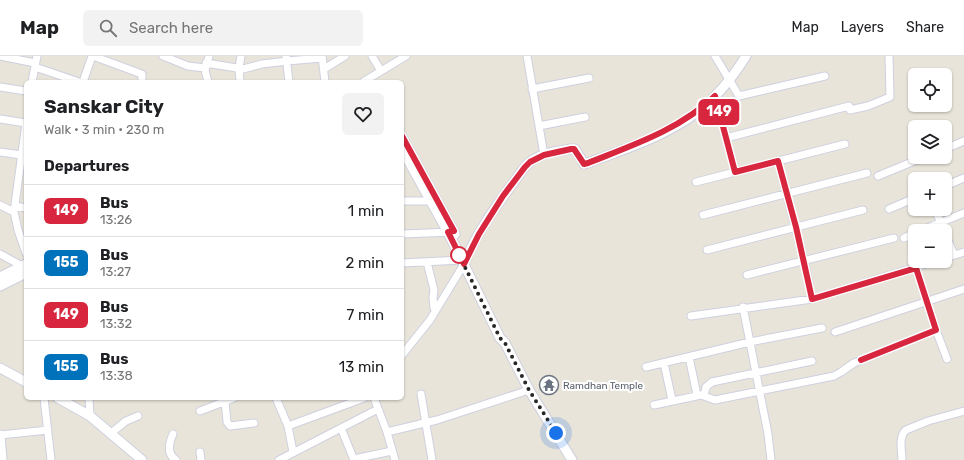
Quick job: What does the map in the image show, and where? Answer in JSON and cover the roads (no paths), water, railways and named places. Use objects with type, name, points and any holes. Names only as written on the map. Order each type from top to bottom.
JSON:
[{"type":"street","points":[[0,56],[36,62],[72,80]]},
{"type":"street","points":[[84,80],[92,56],[142,74],[142,80]]},
{"type":"street","points":[[163,56],[188,66],[239,68],[251,68],[286,58],[322,57],[325,80]]},
{"type":"street","points":[[207,80],[205,66],[209,56]]},
{"type":"street","points":[[240,80],[239,68],[241,56]]},
{"type":"street","points":[[324,70],[345,56]]},
{"type":"street","points":[[372,56],[381,71]]},
{"type":"street","points":[[366,80],[406,56]]},
{"type":"street","points":[[527,56],[544,155]]},
{"type":"street","points":[[715,56],[737,95],[742,96],[825,76]]},
{"type":"street","points":[[404,352],[436,310],[479,234],[503,196],[530,162],[556,151],[574,149],[584,164],[658,135],[696,114],[715,96],[746,56]]},
{"type":"street","points":[[726,138],[850,108],[868,106],[890,97],[889,56]]},
{"type":"street","points":[[286,58],[289,80]]},
{"type":"street","points":[[32,80],[36,62]]},
{"type":"street","points":[[532,89],[589,78]]},
{"type":"street","points":[[0,87],[24,91]]},
{"type":"street","points":[[715,96],[735,172]]},
{"type":"street","points":[[539,126],[585,117]]},
{"type":"street","points":[[0,119],[24,123]]},
{"type":"street","points":[[404,140],[451,232],[500,338],[503,340],[529,390],[572,460]]},
{"type":"street","points":[[952,145],[964,141]]},
{"type":"street","points":[[24,144],[22,155],[22,178],[15,209],[18,230],[24,247]]},
{"type":"street","points":[[696,182],[845,144]]},
{"type":"street","points":[[0,152],[22,155]]},
{"type":"street","points":[[405,159],[451,232]]},
{"type":"street","points":[[778,161],[796,227],[812,299]]},
{"type":"street","points":[[878,176],[908,164]]},
{"type":"street","points":[[703,215],[867,173]]},
{"type":"street","points":[[952,183],[964,178]]},
{"type":"street","points":[[404,201],[431,201]]},
{"type":"street","points":[[889,209],[908,201]]},
{"type":"street","points":[[0,205],[15,209],[24,208]]},
{"type":"street","points":[[707,250],[863,210]]},
{"type":"street","points":[[936,224],[964,213]]},
{"type":"street","points":[[938,216],[941,222]]},
{"type":"street","points":[[404,234],[451,232]]},
{"type":"street","points":[[904,238],[908,236]]},
{"type":"street","points":[[747,276],[804,260],[894,238]]},
{"type":"street","points":[[952,250],[954,255],[964,252]]},
{"type":"street","points":[[0,254],[24,267]]},
{"type":"street","points":[[404,263],[464,260]]},
{"type":"street","points":[[427,262],[434,290],[433,298],[434,308],[436,310]]},
{"type":"street","points":[[0,277],[24,268]]},
{"type":"street","points":[[691,316],[743,307],[812,299],[916,268],[947,359]]},
{"type":"street","points":[[0,286],[24,269]]},
{"type":"street","points":[[835,332],[964,289]]},
{"type":"street","points":[[743,307],[768,434],[771,460]]},
{"type":"street","points":[[646,367],[750,342],[822,328]]},
{"type":"street","points":[[654,405],[700,395],[711,400],[715,400],[834,376],[854,363],[936,330]]},
{"type":"street","points":[[689,357],[700,395]]},
{"type":"street","points":[[700,395],[709,384],[812,361]]},
{"type":"street","points":[[664,362],[672,400]]},
{"type":"street","points":[[0,368],[24,381]]},
{"type":"street","points":[[387,432],[425,423],[529,390]]},
{"type":"street","points":[[421,394],[432,460]]},
{"type":"street","points":[[44,400],[51,460]]},
{"type":"street","points":[[62,400],[90,416],[142,460]]},
{"type":"street","points":[[89,400],[90,416]]},
{"type":"street","points":[[200,411],[228,400]]},
{"type":"street","points":[[277,400],[288,426],[293,452]]},
{"type":"street","points":[[288,426],[359,400]]},
{"type":"street","points":[[375,400],[387,432],[395,460]]},
{"type":"street","points":[[225,401],[227,422],[230,426],[254,423]]},
{"type":"street","points":[[279,460],[378,410]]},
{"type":"street","points":[[902,460],[901,437],[906,430],[928,421],[964,411]]},
{"type":"street","points":[[110,434],[126,421],[138,416]]},
{"type":"street","points":[[341,428],[354,459],[392,451]]},
{"type":"street","points":[[2,460],[0,435],[48,430]]},
{"type":"street","points":[[173,434],[169,447],[171,457],[176,460]]},
{"type":"street","points":[[200,452],[201,460]]},
{"type":"place","name":"Ramdhan Temple","points":[[549,385]]}]
